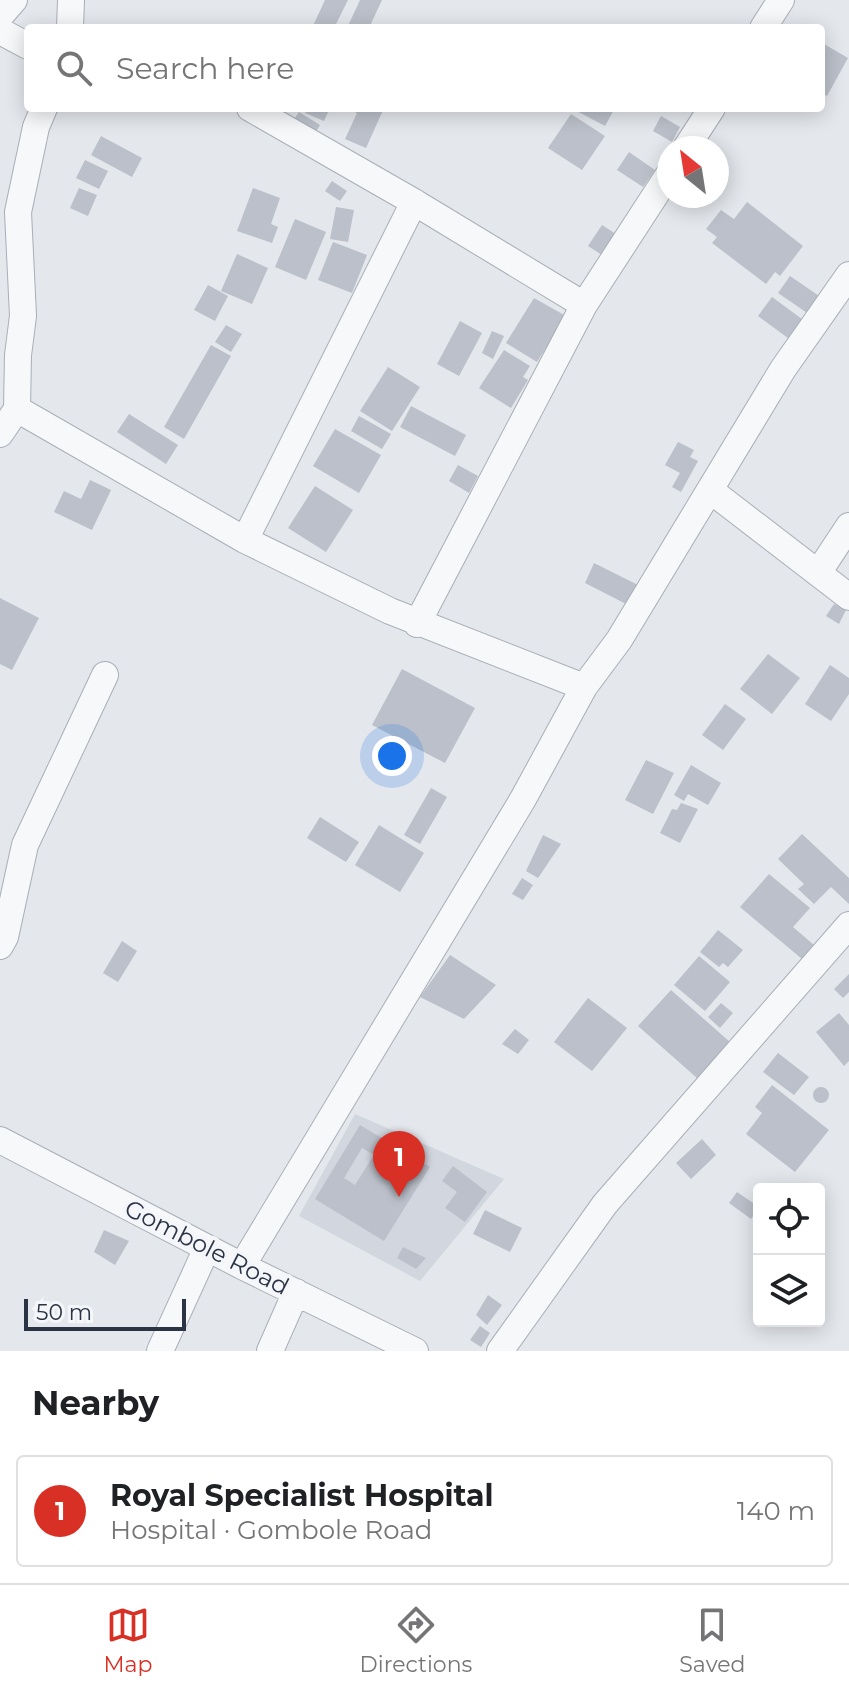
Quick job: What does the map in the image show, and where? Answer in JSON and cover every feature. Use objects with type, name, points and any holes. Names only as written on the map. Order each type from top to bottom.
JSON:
[{"type":"street","points":[[0,16],[14,0]]},
{"type":"street","points":[[70,24],[71,0]]},
{"type":"street","points":[[766,24],[781,0]]},
{"type":"street","points":[[0,31],[24,44]]},
{"type":"street","points":[[0,434],[17,409],[18,355],[23,316],[18,212],[36,127],[42,112]]},
{"type":"street","points":[[257,112],[584,305]]},
{"type":"street","points":[[694,136],[709,112]]},
{"type":"street","points":[[417,624],[584,305],[657,192]]},
{"type":"street","points":[[245,540],[414,202]]},
{"type":"street","points":[[242,1266],[523,799],[584,687],[619,640],[783,369],[849,275]]},
{"type":"street","points":[[17,409],[245,540],[417,624],[584,687]]},
{"type":"street","points":[[710,490],[849,597]]},
{"type":"street","points":[[818,573],[849,526]]},
{"type":"street","points":[[0,946],[5,937],[25,845],[105,675]]},
{"type":"street","points":[[500,1351],[605,1204],[849,925]]},
{"type":"street","name":"Gombole Road","points":[[0,1140],[242,1266],[415,1351]]},
{"type":"street","points":[[160,1351],[207,1248]]},
{"type":"street","points":[[270,1351],[296,1292]]},
{"type":"shaded area","points":[[355,1114],[504,1179],[420,1281],[299,1216]]},
{"type":"building","points":[[325,0],[348,0],[336,24],[314,24]]},
{"type":"building","points":[[360,0],[382,0],[371,24],[349,24]]},
{"type":"building","points":[[825,45],[848,58],[825,95]]},
{"type":"building","points":[[299,112],[320,125],[312,139],[290,125]]},
{"type":"building","points":[[306,112],[328,112],[324,121]]},
{"type":"building","points":[[355,112],[382,112],[366,148],[345,139],[357,113]]},
{"type":"building","points":[[579,112],[613,112],[605,126]]},
{"type":"building","points":[[571,114],[605,136],[582,170],[548,148]]},
{"type":"building","points":[[661,116],[680,127],[675,136],[662,136],[653,131]]},
{"type":"building","points":[[101,136],[142,158],[132,177],[91,155]]},
{"type":"building","points":[[629,152],[655,170],[643,187],[617,170]]},
{"type":"building","points":[[85,160],[108,171],[99,189],[76,178]]},
{"type":"building","points":[[332,181],[347,191],[340,201],[325,191]]},
{"type":"building","points":[[79,188],[97,195],[88,216],[70,208]]},
{"type":"building","points":[[253,188],[280,198],[271,224],[278,227],[272,243],[237,231]]},
{"type":"building","points":[[747,202],[803,246],[780,276],[775,272],[766,284],[712,243],[717,237],[706,229],[721,210],[734,219]]},
{"type":"building","points":[[336,207],[354,210],[348,242],[330,239]]},
{"type":"building","points":[[295,219],[326,232],[306,280],[275,267]]},
{"type":"building","points":[[602,225],[619,236],[605,257],[588,246]]},
{"type":"building","points":[[333,242],[367,255],[352,293],[318,280]]},
{"type":"building","points":[[237,254],[268,268],[252,304],[221,291]]},
{"type":"building","points":[[790,276],[825,300],[813,317],[778,293]]},
{"type":"building","points":[[208,285],[228,296],[215,321],[194,310]]},
{"type":"building","points":[[772,297],[806,322],[792,341],[758,316]]},
{"type":"building","points":[[534,298],[566,316],[537,362],[506,343]]},
{"type":"building","points":[[460,321],[482,333],[459,376],[437,364]]},
{"type":"building","points":[[226,325],[242,334],[231,352],[215,342]]},
{"type":"building","points":[[492,331],[504,336],[493,359],[482,353]]},
{"type":"building","points":[[211,345],[231,356],[184,439],[164,427]]},
{"type":"building","points":[[504,350],[530,366],[523,377],[528,380],[511,408],[479,388]]},
{"type":"building","points":[[388,367],[420,387],[392,431],[360,411]]},
{"type":"building","points":[[411,406],[466,435],[455,456],[400,427]]},
{"type":"building","points":[[129,414],[178,445],[166,464],[117,432]]},
{"type":"building","points":[[359,416],[391,434],[382,449],[351,431]]},
{"type":"building","points":[[335,429],[381,455],[359,493],[313,466]]},
{"type":"building","points":[[678,442],[694,450],[690,457],[698,461],[681,492],[672,487],[680,473],[665,465]]},
{"type":"building","points":[[458,465],[478,476],[469,493],[449,481]]},
{"type":"building","points":[[90,480],[111,490],[92,530],[54,512],[64,491],[81,499]]},
{"type":"building","points":[[315,486],[353,510],[326,552],[288,528]]},
{"type":"building","points":[[594,563],[638,585],[628,605],[585,583]]},
{"type":"building","points":[[0,598],[39,618],[12,670],[0,664]]},
{"type":"building","points":[[834,604],[846,610],[839,624],[826,616]]},
{"type":"building","points":[[768,654],[800,678],[772,714],[740,689]]},
{"type":"building","points":[[830,665],[849,678],[849,694],[831,721],[805,704]]},
{"type":"building","points":[[402,669],[475,708],[445,763],[372,725]]},
{"type":"building","points":[[725,704],[746,719],[723,750],[702,735]]},
{"type":"building","points":[[646,760],[674,773],[653,814],[625,800]]},
{"type":"building","points":[[691,765],[721,783],[708,805],[688,794],[684,801],[674,795]]},
{"type":"building","points":[[431,788],[447,797],[420,844],[404,835]]},
{"type":"building","points":[[681,803],[698,809],[680,843],[660,833],[672,809],[677,810]]},
{"type":"building","points":[[320,817],[359,842],[346,862],[307,838]]},
{"type":"building","points":[[379,825],[424,853],[400,892],[355,865]]},
{"type":"building","points":[[802,834],[849,878],[849,904],[831,887],[814,904],[798,889],[804,884],[778,859]]},
{"type":"building","points":[[543,835],[561,844],[538,878],[526,871]]},
{"type":"building","points":[[769,874],[810,908],[793,927],[814,945],[802,959],[740,907]]},
{"type":"building","points":[[522,878],[533,885],[523,900],[512,894]]},
{"type":"building","points":[[718,930],[743,950],[728,967],[723,963],[719,967],[700,952]]},
{"type":"building","points":[[122,941],[137,951],[118,982],[103,973]]},
{"type":"building","points":[[450,955],[496,985],[464,1019],[420,997]]},
{"type":"building","points":[[699,956],[730,982],[705,1011],[674,985]]},
{"type":"building","points":[[849,974],[849,992],[843,998],[834,989]]},
{"type":"building","points":[[671,990],[730,1042],[697,1078],[638,1026]]},
{"type":"building","points":[[588,998],[627,1028],[592,1071],[554,1042]]},
{"type":"building","points":[[721,1003],[733,1013],[720,1028],[708,1017]]},
{"type":"building","points":[[839,1013],[849,1025],[849,1061],[844,1066],[816,1032]]},
{"type":"building","points":[[515,1029],[529,1040],[518,1054],[502,1044]]},
{"type":"building","points":[[778,1053],[809,1077],[794,1095],[763,1072]]},
{"type":"building","points":[[772,1085],[829,1130],[795,1172],[746,1134],[762,1113],[755,1107]]},
{"type":"building","points":[[821,1087],[827,1089],[827,1101],[821,1103],[815,1101],[813,1095],[815,1089]]},
{"type":"building","points":[[360,1125],[430,1167],[384,1241],[315,1199]],"holes":[[[362,1148],[374,1155],[355,1185],[344,1178]]]},
{"type":"building","points":[[702,1139],[716,1155],[691,1179],[676,1163]]},
{"type":"building","points":[[453,1166],[487,1192],[465,1222],[445,1208],[457,1192],[442,1181]]},
{"type":"building","points":[[737,1192],[753,1203],[753,1216],[751,1219],[729,1203]]},
{"type":"building","points":[[485,1210],[522,1228],[510,1252],[473,1234]]},
{"type":"building","points":[[104,1230],[129,1241],[115,1265],[94,1252]]},
{"type":"building","points":[[403,1247],[426,1258],[416,1269],[397,1258]]},
{"type":"building","points":[[488,1295],[502,1305],[487,1325],[476,1315]]},
{"type":"building","points":[[480,1326],[490,1333],[481,1347],[470,1340]]},
{"type":"place","name":"Royal Specialist Hospital","points":[[399,1197]]}]
